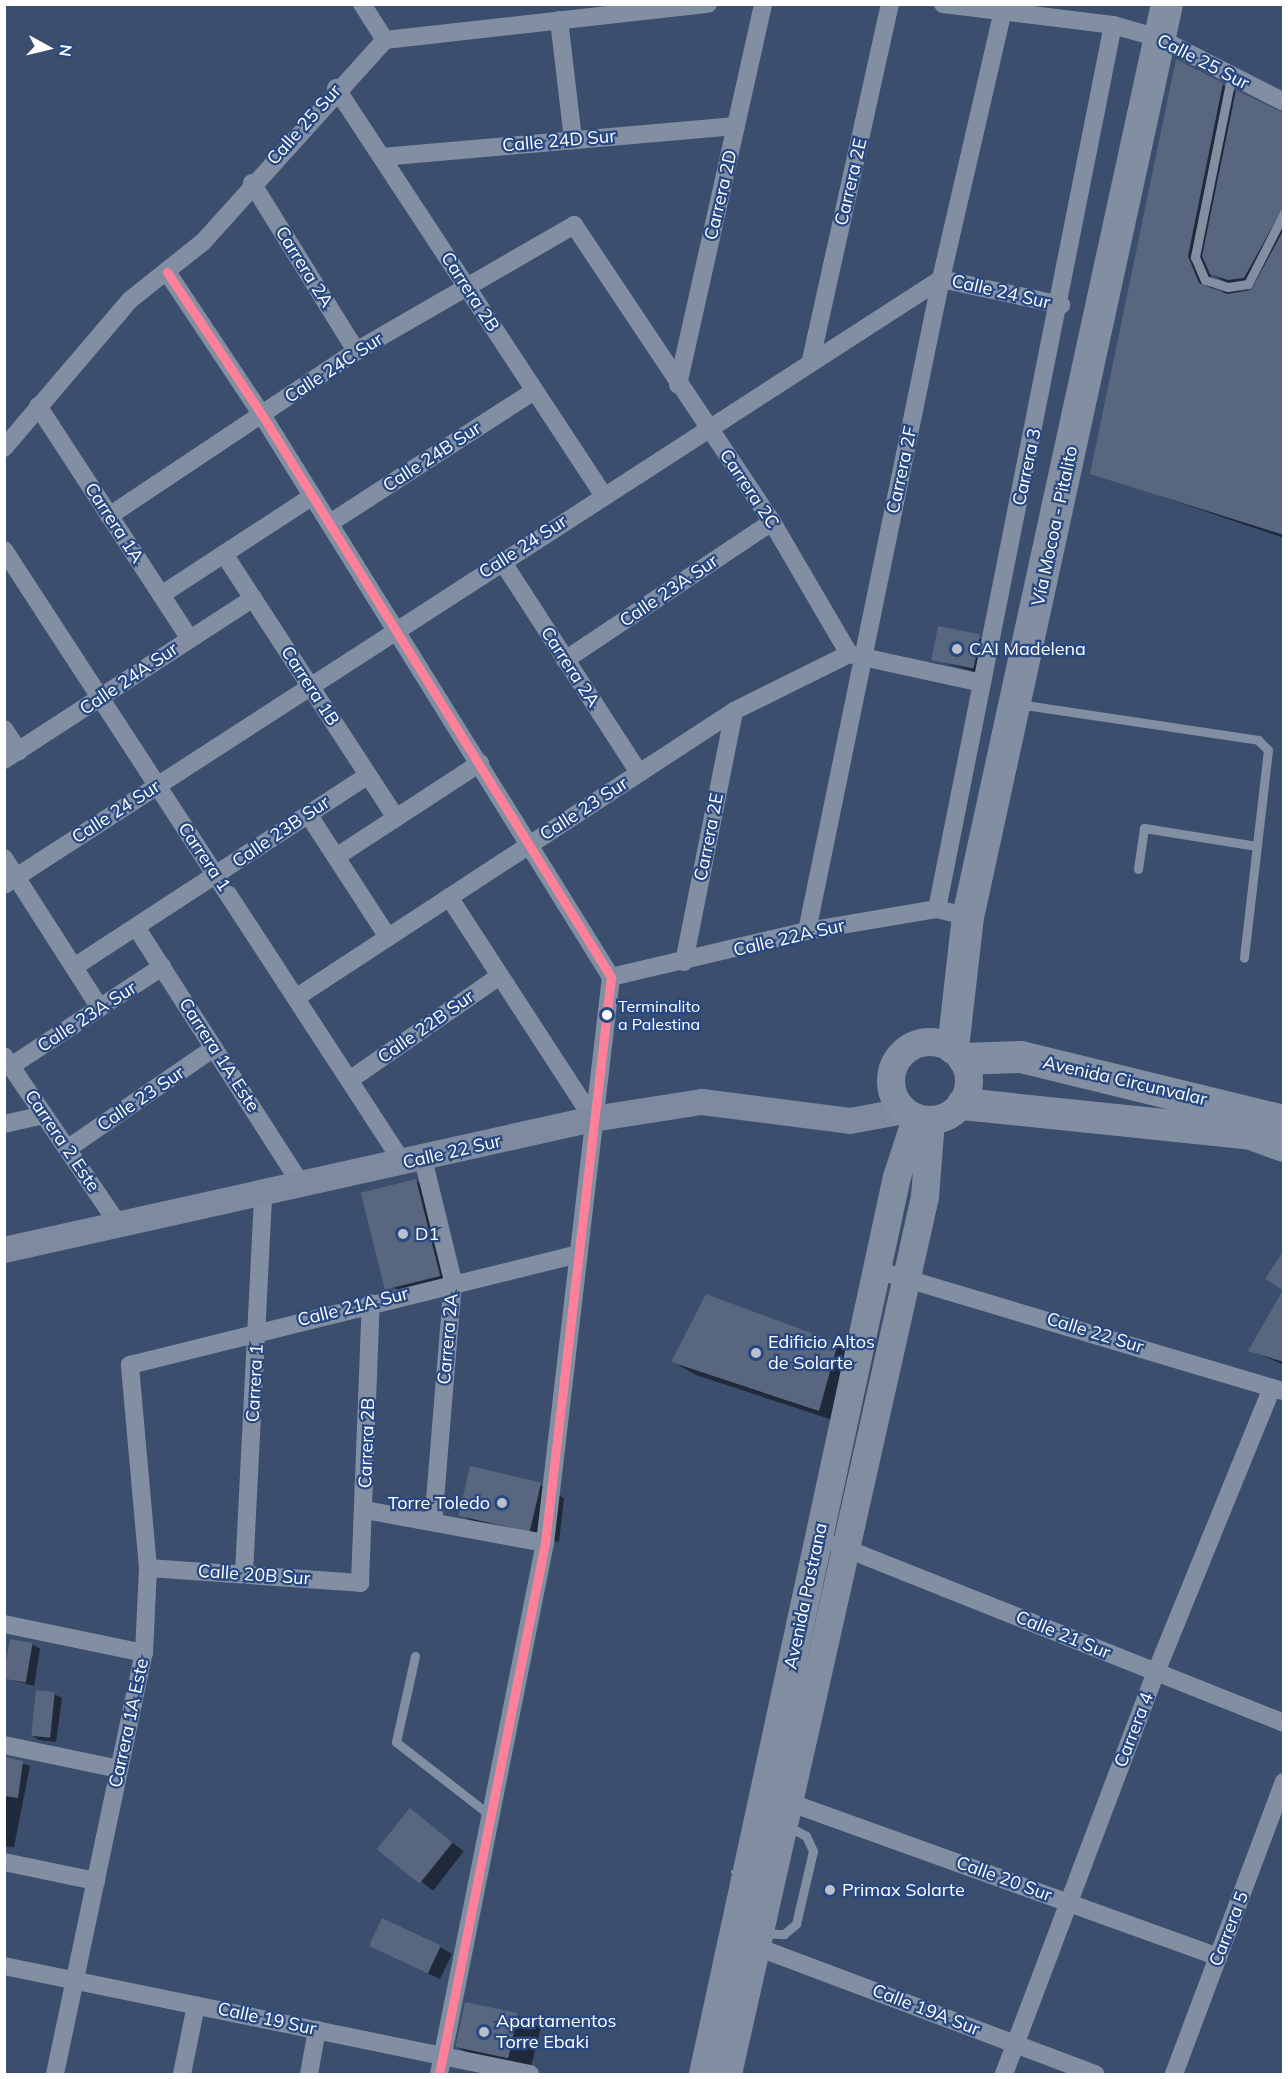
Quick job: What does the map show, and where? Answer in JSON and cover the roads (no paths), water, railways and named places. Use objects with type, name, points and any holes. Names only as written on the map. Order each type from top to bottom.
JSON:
[{"type":"highway","name":"Vía Mocoa - Pitalito","points":[[950,1049],[956,986],[968,917],[1167,4]]},
{"type":"highway","name":"Avenida Circunvalar","points":[[950,1049],[1021,1057],[1284,1121]]},
{"type":"highway","name":"Avenida Circunvalar","points":[[963,1104],[1251,1134],[1284,1146]]},
{"type":"main road","points":[[913,1044],[950,1049],[970,1082],[963,1104],[949,1117],[911,1112],[891,1076],[898,1058],[913,1044]]},
{"type":"main road","name":"Calle 22 Sur","points":[[4,1250],[413,1161],[593,1119],[702,1102],[850,1121],[911,1112]]},
{"type":"main road","name":"Avenida Pastrana","points":[[728,2074],[750,1939],[779,1807],[831,1543],[893,1274],[897,1177],[911,1112]]},
{"type":"main road","name":"Avenida Pastrana","points":[[703,2074],[750,1939]]},
{"type":"street","points":[[362,4],[385,40],[708,4]]},
{"type":"street","name":"Carrera 2D","points":[[678,385],[763,4]]},
{"type":"street","name":"Carrera 2E","points":[[811,360],[890,4]]},
{"type":"street","name":"Calle 25 Sur","points":[[943,4],[1113,25],[1159,38],[1231,78],[1284,102]]},
{"type":"street","name":"Carrera 2F","points":[[807,931],[856,656],[1003,11]]},
{"type":"street","points":[[559,20],[573,140]]},
{"type":"street","name":"Carrera 3","points":[[937,909],[1061,305],[1113,25]]},
{"type":"street","name":"Calle 25 Sur","points":[[4,448],[130,300],[203,242],[336,88],[385,40]]},
{"type":"street","name":"Carrera 2B","points":[[336,88],[603,495]]},
{"type":"street","name":"Calle 24D Sur","points":[[382,157],[736,126]]},
{"type":"street","name":"Carrera 2A","points":[[252,183],[356,351]]},
{"type":"street","name":"Carrera 2C","points":[[563,226],[580,228],[678,385],[772,522],[856,656]]},
{"type":"street","name":"Calle 24C Sur","points":[[109,516],[356,351],[468,289],[563,226]]},
{"type":"street","points":[[167,272],[330,523],[531,844],[610,977],[545,1543],[441,2066]]},
{"type":"street","name":"Calle 24 Sur","points":[[10,881],[811,360],[941,279],[1061,305]]},
{"type":"street","name":"Calle 24B Sur","points":[[330,523],[534,391]]},
{"type":"street","name":"Carrera 1A","points":[[38,406],[190,639]]},
{"type":"street","points":[[161,596],[313,496]]},
{"type":"street","name":"Calle 23A Sur","points":[[565,660],[772,522]]},
{"type":"street","name":"Carrera 1","points":[[4,550],[351,1079],[413,1161]]},
{"type":"street","name":"Carrera 1B","points":[[224,554],[396,818]]},
{"type":"street","name":"Carrera 2A","points":[[502,561],[639,773]]},
{"type":"street","name":"Calle 24A Sur","points":[[12,755],[102,699],[253,598]]},
{"type":"street","points":[[856,656],[982,683]]},
{"type":"street","name":"Calle 23 Sur","points":[[297,996],[734,711],[856,656]]},
{"type":"street","name":"Carrera 2E","points":[[684,962],[734,711]]},
{"type":"street","points":[[4,729],[12,755]]},
{"type":"street","points":[[336,857],[480,763]]},
{"type":"street","name":"Calle 23B Sur","points":[[74,967],[368,775]]},
{"type":"street","points":[[308,814],[388,937]]},
{"type":"street","points":[[4,858],[10,881],[74,967],[100,1008]]},
{"type":"street","points":[[449,897],[593,1119]]},
{"type":"street","name":"Calle 22A Sur","points":[[610,977],[684,962],[807,931],[937,909],[968,917]]},
{"type":"street","name":"Carrera 1A Este","points":[[136,927],[301,1184]]},
{"type":"street","name":"Calle 23A Sur","points":[[8,1061],[100,1008],[162,967]]},
{"type":"street","name":"Calle 22B Sur","points":[[351,1079],[500,976]]},
{"type":"street","name":"Calle 23 Sur","points":[[67,1149],[214,1048]]},
{"type":"street","name":"Carrera 2 Este","points":[[8,1061],[119,1225]]},
{"type":"street","points":[[4,1124],[44,1115]]},
{"type":"street","name":"Carrera 2A","points":[[413,1161],[453,1281],[433,1522]]},
{"type":"street","name":"Carrera 1","points":[[244,1573],[258,1331],[263,1192]]},
{"type":"street","name":"Calle 21A Sur","points":[[130,1365],[453,1281],[578,1254]]},
{"type":"street","name":"Calle 22 Sur","points":[[893,1274],[1278,1390]]},
{"type":"street","name":"Carrera 2B","points":[[360,1583],[365,1510],[371,1304]]},
{"type":"street","name":"Carrera 1A Este","points":[[55,2074],[144,1653],[148,1568],[130,1365]]},
{"type":"street","name":"Carrera 4","points":[[1004,2074],[1156,1672],[1278,1390]]},
{"type":"street","points":[[365,1510],[545,1543]]},
{"type":"street","name":"Calle 21 Sur","points":[[831,1543],[1284,1723]]},
{"type":"street","name":"Calle 20B Sur","points":[[148,1568],[360,1583]]},
{"type":"street","points":[[4,1624],[144,1653]]},
{"type":"street","points":[[4,1745],[119,1769]]},
{"type":"street","name":"Carrera 5","points":[[1174,2074],[1284,1782]]},
{"type":"street","name":"Calle 20 Sur","points":[[779,1807],[1068,1903],[1218,1957]]},
{"type":"street","points":[[4,1862],[96,1881]]},
{"type":"street","name":"Calle 19A Sur","points":[[750,1939],[1095,2074]]},
{"type":"street","name":"Calle 19 Sur","points":[[4,1966],[317,2030],[441,2066],[530,2074]]},
{"type":"street","points":[[182,2074],[196,2005]]},
{"type":"street","points":[[309,2074],[317,2030]]},
{"type":"lane","points":[[1231,78],[1196,256],[1205,280],[1228,287],[1248,284],[1284,213]]},
{"type":"lane","points":[[1016,703],[1258,740],[1268,750],[1244,958]]},
{"type":"lane","points":[[1138,869],[1144,828],[1257,846]]},
{"type":"lane","points":[[415,1656],[396,1742],[491,1816]]},
{"type":"lane","points":[[750,1939],[784,1934],[796,1924],[813,1851],[806,1836],[779,1807]]},
{"type":"place","name":"CAI Madelena","points":[[957,649]]},
{"type":"place","name":"Terminalito a Palestina","points":[[607,1015]]},
{"type":"place","name":"D1","points":[[403,1234]]},
{"type":"place","name":"Edificio Altos de Solarte","points":[[756,1353]]},
{"type":"place","name":"Torre Toledo","points":[[502,1503]]},
{"type":"place","name":"Primax Solarte","points":[[830,1890]]},
{"type":"place","name":"Apartamentos Torre Ebaki","points":[[484,2032]]}]
